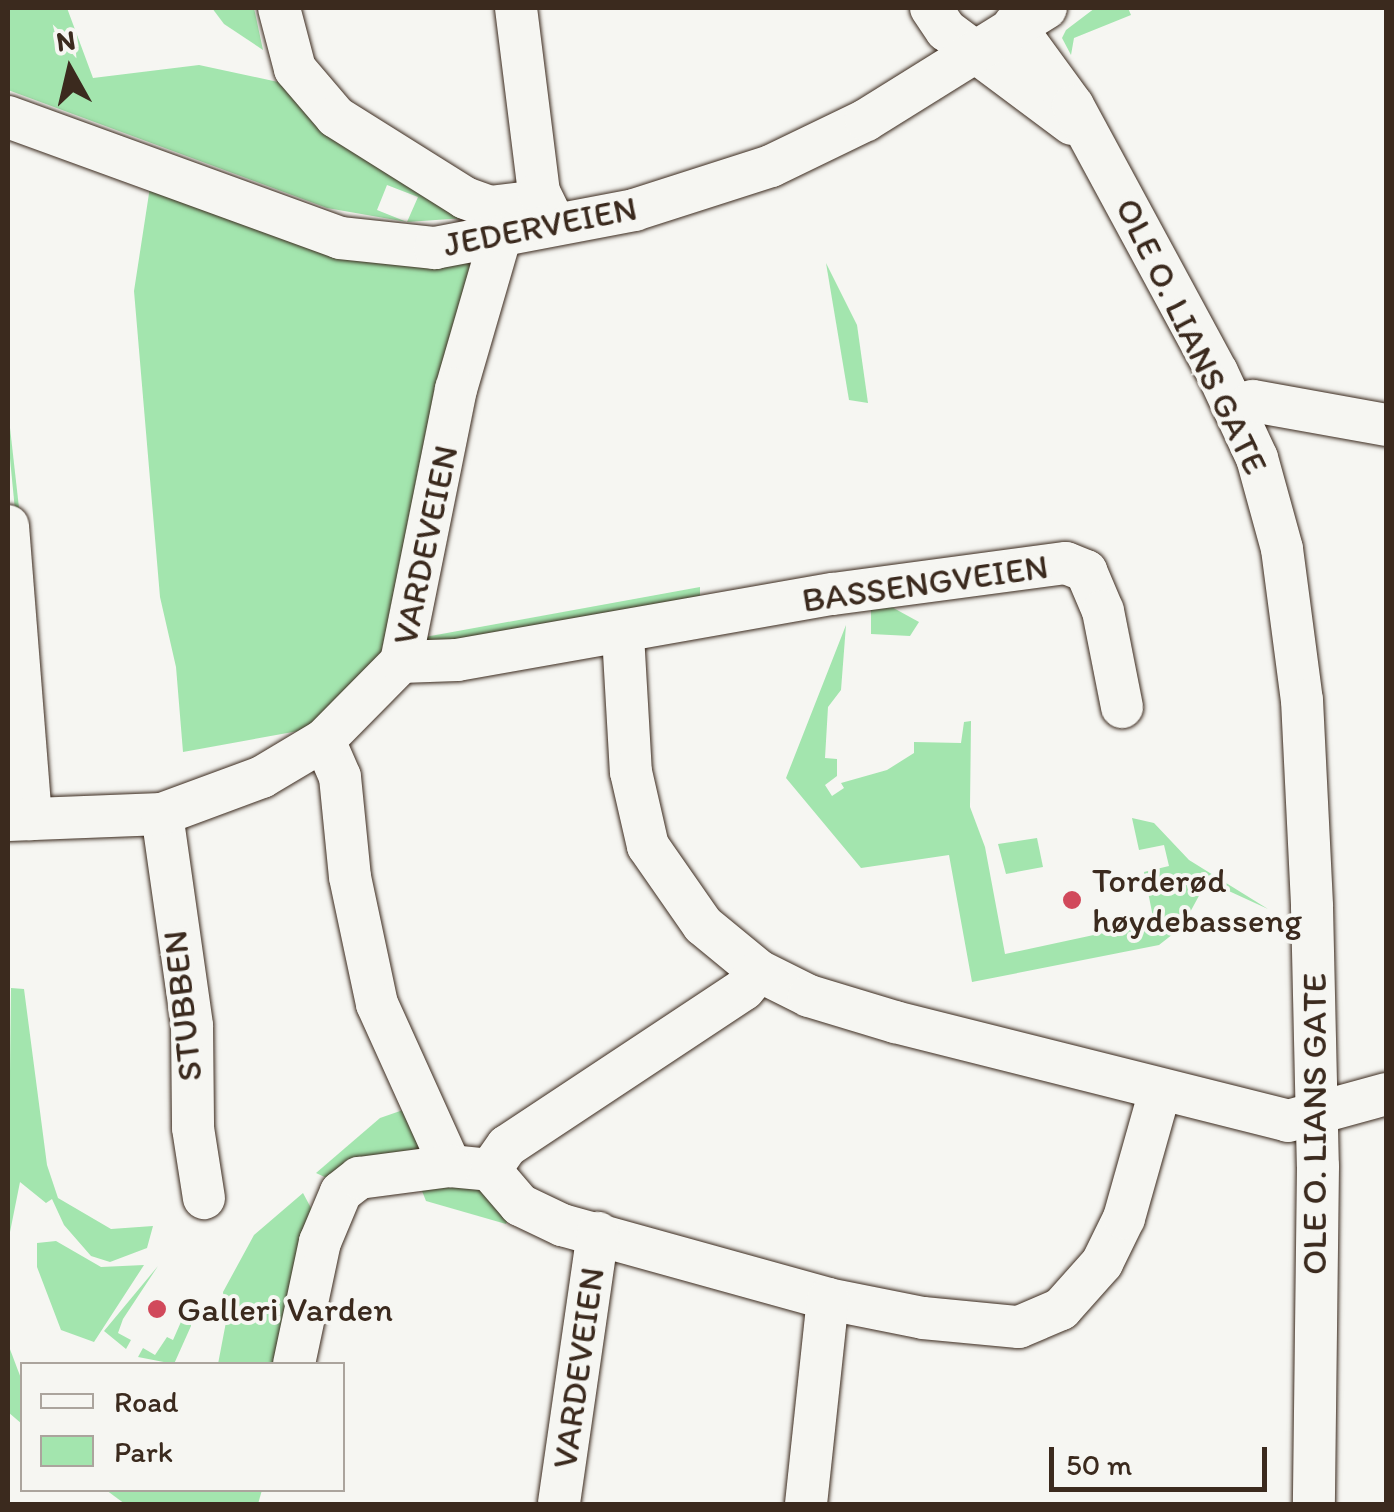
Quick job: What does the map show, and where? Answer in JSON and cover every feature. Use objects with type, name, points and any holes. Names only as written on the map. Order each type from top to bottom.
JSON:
[{"type":"street","points":[[279,8],[295,68],[336,117],[465,198],[490,207],[525,203],[554,223]]},
{"type":"street","points":[[516,8],[540,192],[554,223]]},
{"type":"street","name":"OLE O. LIANS GATE","points":[[931,8],[946,30],[1085,132]]},
{"type":"street","name":"JEDERVEIEN","points":[[8,117],[340,238],[405,248],[500,238],[672,200],[771,166],[866,120],[972,49],[1030,16]]},
{"type":"street","name":"OLE O. LIANS GATE","points":[[1030,16],[1049,67],[1233,405],[1266,484],[1296,623],[1316,1115],[1314,1504]]},
{"type":"street","name":"VARDEVEIEN","points":[[500,238],[456,389],[401,662],[324,740],[340,778],[350,877],[377,1004],[470,1168],[530,1212],[598,1233],[828,1298],[996,1328],[1019,1326],[1061,1308],[1081,1292],[1115,1242],[1160,1091]]},
{"type":"street","points":[[1233,405],[1253,401],[1386,425]]},
{"type":"street","points":[[8,526],[19,820],[162,814],[262,777],[324,740]]},
{"type":"street","name":"BASSENGVEIEN","points":[[401,662],[624,635],[833,594],[1066,564],[1086,572],[1103,611],[1122,707]]},
{"type":"street","points":[[624,635],[631,772],[648,846],[703,925],[759,971],[809,996],[896,1022],[1288,1122],[1386,1094]]},
{"type":"street","name":"STUBBEN","points":[[162,814],[192,1026],[193,1128],[204,1198]]},
{"type":"street","points":[[294,1362],[320,1242],[341,1192],[359,1178],[470,1168],[641,1060],[744,989],[759,971]]},
{"type":"street","name":"VARDEVEIEN","points":[[559,1503],[598,1233]]},
{"type":"street","points":[[806,1504],[828,1298]]},
{"type":"green space","points":[[8,8],[67,8],[93,78],[199,65],[292,85],[465,218],[407,222],[327,208],[8,90]],"holes":[[[387,185],[418,197],[407,222],[377,210]]]},
{"type":"green space","points":[[212,8],[254,8],[263,50],[224,24]]},
{"type":"green space","points":[[1095,8],[1128,8],[1131,15],[1074,38],[1071,55],[1062,38],[1066,30]]},
{"type":"green space","points":[[150,187],[475,264],[390,644],[315,728],[183,752],[176,667],[160,597],[134,291]]},
{"type":"green space","points":[[826,263],[857,325],[868,403],[849,400]]},
{"type":"green space","points":[[8,410],[27,579],[34,706],[8,438]]},
{"type":"green space","points":[[700,587],[700,604],[424,644],[425,637]]},
{"type":"green space","points":[[888,605],[919,622],[910,636],[871,634],[871,609]]},
{"type":"green space","points":[[846,625],[841,690],[828,707],[825,758],[837,759],[837,776],[825,785],[832,796],[844,788],[841,783],[887,770],[914,753],[914,742],[961,743],[964,722],[971,721],[970,807],[985,847],[1005,954],[1154,922],[1144,872],[1169,866],[1164,845],[1139,850],[1132,818],[1154,823],[1189,860],[1268,909],[1207,881],[1182,927],[1159,945],[972,982],[949,855],[861,868],[786,778]]},
{"type":"green space","points":[[1037,838],[1043,867],[1006,874],[998,844]]},
{"type":"green space","points":[[11,988],[24,989],[47,1165],[58,1198],[111,1229],[153,1226],[147,1248],[110,1262],[91,1256],[64,1225],[52,1199],[46,1203],[20,1182],[8,1242]]},
{"type":"green space","points":[[403,1110],[431,1147],[331,1180],[316,1173],[380,1118]]},
{"type":"green space","points":[[477,1178],[509,1216],[506,1224],[426,1201],[422,1191],[422,1184]]},
{"type":"green space","points":[[303,1193],[318,1221],[280,1362],[218,1362],[226,1322],[223,1292],[254,1235]]},
{"type":"green space","points":[[56,1241],[101,1267],[144,1265],[94,1342],[61,1330],[37,1267],[37,1243]]},
{"type":"green space","points":[[158,1266],[123,1319],[118,1333],[131,1340],[126,1349],[104,1331]]},
{"type":"green space","points":[[191,1299],[191,1326],[175,1362],[138,1357],[143,1348],[155,1355],[167,1337],[173,1340]]},
{"type":"green space","points":[[8,1344],[20,1376],[20,1422],[8,1412]]},
{"type":"green space","points":[[109,1492],[261,1492],[258,1504],[125,1504]]},
{"type":"place","name":"Torderød høydebasseng","points":[[1072,900]]},
{"type":"place","name":"Galleri Varden","points":[[157,1309]]}]
